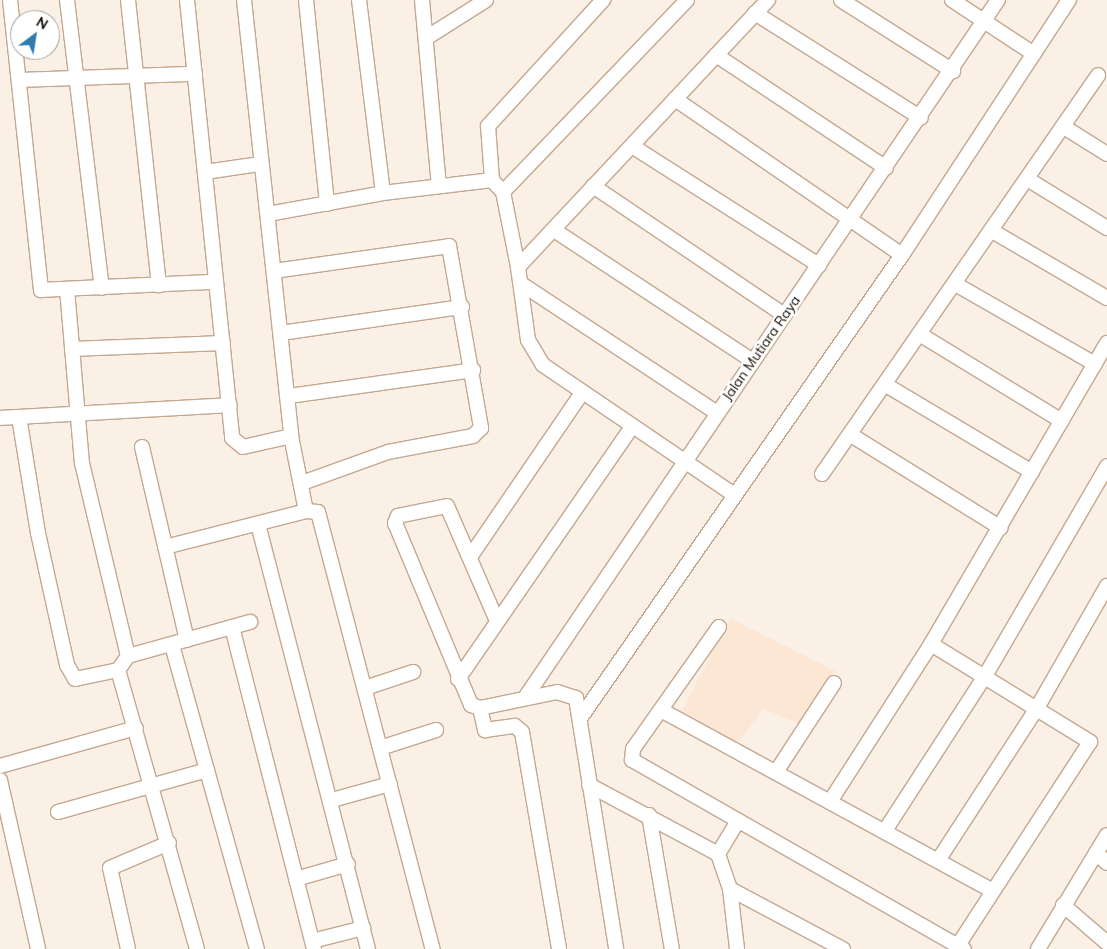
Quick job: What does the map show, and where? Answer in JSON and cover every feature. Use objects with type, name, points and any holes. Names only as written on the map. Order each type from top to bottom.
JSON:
[{"type":"street","points":[[10,0],[42,290],[213,282]]},
{"type":"street","points":[[67,0],[102,288]]},
{"type":"street","points":[[128,0],[159,285]]},
{"type":"street","points":[[187,0],[205,172],[213,282],[223,343],[232,438],[238,446],[292,436]]},
{"type":"street","points":[[244,0],[260,164],[268,214],[292,436],[306,511]]},
{"type":"street","points":[[306,0],[327,204]]},
{"type":"street","points":[[359,0],[383,193]]},
{"type":"street","points":[[422,0],[439,186]]},
{"type":"street","points":[[426,38],[486,0]]},
{"type":"street","points":[[603,0],[491,122],[487,134],[492,180],[503,192],[532,350],[550,372],[734,494]]},
{"type":"street","points":[[503,192],[687,0]]},
{"type":"street","points":[[518,267],[768,0]]},
{"type":"street","points":[[841,0],[952,71]]},
{"type":"street","points":[[952,0],[1034,54]]},
{"type":"street","name":"Jalan Mutiara Raya","points":[[525,698],[716,412],[921,118],[985,23],[998,0]]},
{"type":"street","points":[[580,716],[902,255],[1070,0]]},
{"type":"street","points":[[755,13],[921,118]]},
{"type":"street","points":[[716,55],[886,168]]},
{"type":"street","points":[[19,80],[195,74]]},
{"type":"street","points":[[822,474],[994,232],[1098,75]]},
{"type":"street","points":[[675,99],[852,218],[902,255]]},
{"type":"street","points":[[1064,127],[1107,154]]},
{"type":"street","points":[[632,146],[819,266]]},
{"type":"street","points":[[205,172],[260,164]]},
{"type":"street","points":[[268,214],[383,193],[492,180]]},
{"type":"street","points":[[1029,180],[1107,228]]},
{"type":"street","points":[[593,186],[784,315]]},
{"type":"street","points":[[554,230],[753,361]]},
{"type":"street","points":[[994,232],[1107,298]]},
{"type":"street","points":[[274,271],[449,246],[462,307],[481,428],[476,434],[388,452],[302,483]]},
{"type":"street","points":[[520,283],[716,412]]},
{"type":"street","points":[[957,284],[1095,364]]},
{"type":"street","points":[[67,289],[78,412],[94,520],[128,656]]},
{"type":"street","points":[[282,334],[462,307]]},
{"type":"street","points":[[921,335],[1062,421]]},
{"type":"street","points":[[72,349],[223,343]]},
{"type":"street","points":[[831,800],[931,644],[1001,528],[1107,343]]},
{"type":"street","points":[[289,396],[472,370]]},
{"type":"street","points":[[886,385],[1032,472]]},
{"type":"street","points":[[470,557],[582,393]]},
{"type":"street","points":[[0,418],[230,404]]},
{"type":"street","points":[[19,417],[38,533],[67,665],[75,679],[118,670],[128,656],[250,622]]},
{"type":"street","points":[[458,679],[632,427]]},
{"type":"street","points":[[851,435],[1001,528]]},
{"type":"street","points":[[142,448],[187,640]]},
{"type":"street","points":[[886,829],[985,676],[1107,466]]},
{"type":"street","points":[[497,621],[470,557],[444,505],[398,516],[394,520],[468,701],[480,708],[557,692],[573,695],[580,716],[588,785],[616,949]]},
{"type":"street","points":[[165,547],[315,510],[321,519],[433,949]]},
{"type":"street","points":[[258,524],[332,800],[368,949]]},
{"type":"street","points":[[939,859],[1037,708],[1107,586]]},
{"type":"street","points":[[232,627],[313,945],[363,928]]},
{"type":"street","points":[[719,627],[633,749],[632,760],[961,947],[991,890],[1090,742],[931,644]]},
{"type":"street","points":[[172,644],[257,949]]},
{"type":"street","points":[[118,670],[154,788],[197,949]]},
{"type":"street","points":[[365,688],[413,672]]},
{"type":"street","points":[[776,772],[834,683]]},
{"type":"street","points":[[480,708],[485,730],[515,726],[522,732],[559,949]]},
{"type":"street","points":[[660,710],[886,829],[991,890]]},
{"type":"street","points":[[0,766],[136,728]]},
{"type":"street","points":[[380,748],[436,730]]},
{"type":"street","points":[[58,812],[154,788],[207,770]]},
{"type":"street","points":[[0,780],[38,949]]},
{"type":"street","points":[[332,800],[390,784]]},
{"type":"street","points":[[588,785],[649,815],[718,854],[730,889],[737,949]]},
{"type":"street","points":[[649,815],[672,949]]},
{"type":"street","points":[[718,854],[738,821]]},
{"type":"street","points":[[1038,949],[1107,835]]},
{"type":"street","points":[[128,949],[110,868],[169,844]]},
{"type":"street","points":[[1096,853],[1107,863]]},
{"type":"street","points":[[296,879],[348,864]]},
{"type":"street","points":[[730,889],[843,949]]},
{"type":"street","points":[[1063,905],[1107,943]]},
{"type":"shaded area","points":[[730,618],[835,671],[801,724],[763,709],[733,749],[678,718]]}]
